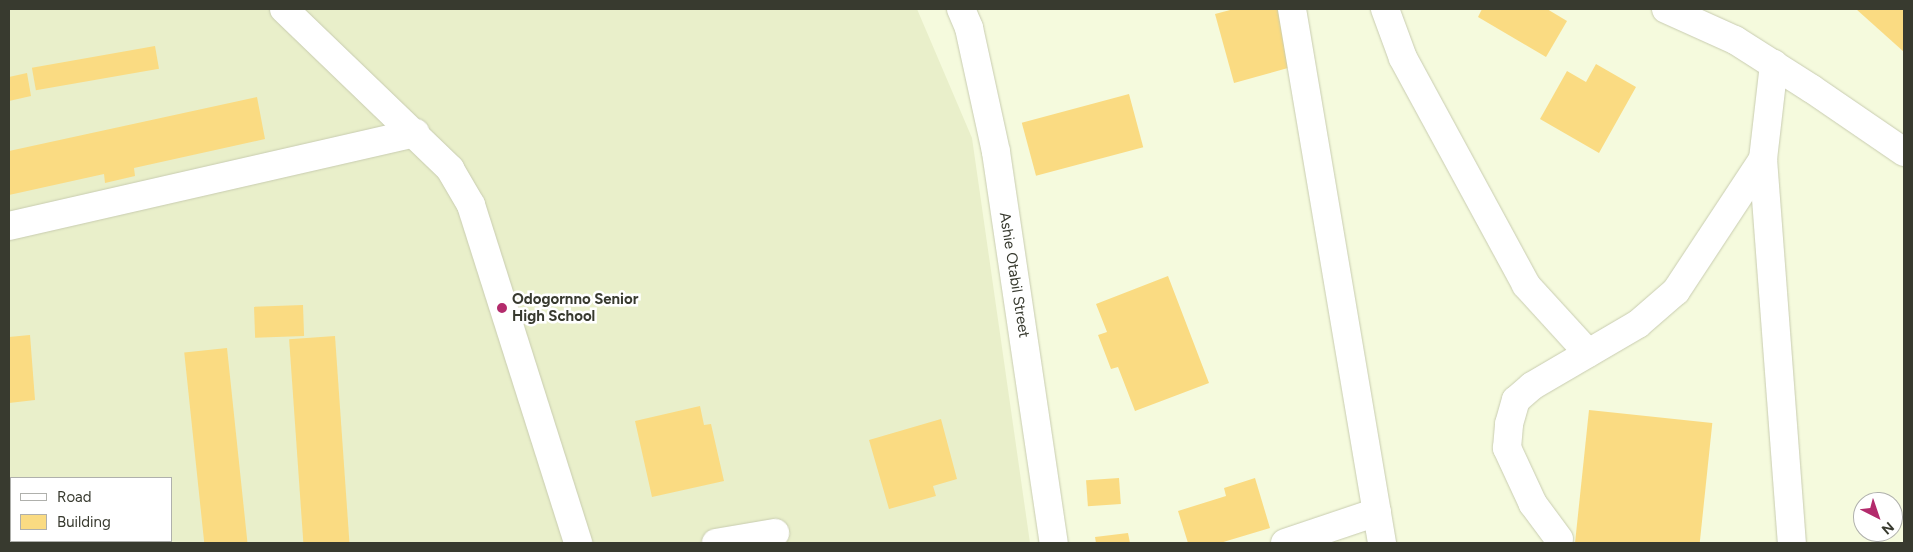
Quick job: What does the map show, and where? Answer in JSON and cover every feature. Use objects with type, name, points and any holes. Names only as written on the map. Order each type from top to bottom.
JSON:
[{"type":"street","points":[[284,9],[415,133],[450,169],[471,205],[578,543]]},
{"type":"street","name":"Ashie Otabil Street","points":[[961,9],[969,28],[996,152],[1054,543]]},
{"type":"street","points":[[1292,9],[1382,543]]},
{"type":"street","points":[[1385,9],[1403,58],[1526,285],[1588,353]]},
{"type":"street","points":[[1666,9],[1735,40],[1774,64],[1904,152]]},
{"type":"street","points":[[1774,64],[1763,159],[1792,543]]},
{"type":"street","points":[[9,226],[415,133]]},
{"type":"street","points":[[1559,539],[1533,504],[1508,448],[1509,424],[1516,400],[1532,386],[1638,324],[1676,290],[1763,159]]},
{"type":"street","points":[[1284,543],[1377,512]]},
{"type":"street","points":[[716,543],[775,533]]},
{"type":"shaded area","name":"Odogornno Senior High School","points":[[9,9],[917,9],[972,138],[1030,543],[9,543]]},
{"type":"building","points":[[1234,9],[1279,9],[1295,66],[1234,83],[1215,14]]},
{"type":"building","points":[[1482,9],[1547,9],[1567,21],[1546,57],[1478,17]]},
{"type":"building","points":[[1856,9],[1904,9],[1904,52]]},
{"type":"building","points":[[155,46],[159,69],[36,90],[32,68]]},
{"type":"building","points":[[1596,64],[1636,87],[1599,153],[1540,119],[1567,71],[1586,82]]},
{"type":"building","points":[[27,73],[31,96],[9,101],[9,77]]},
{"type":"building","points":[[1129,94],[1143,147],[1036,176],[1022,123]]},
{"type":"building","points":[[257,97],[265,139],[134,168],[135,176],[105,183],[104,174],[9,195],[9,151]]},
{"type":"building","points":[[1168,276],[1209,383],[1135,411],[1118,367],[1111,369],[1098,335],[1107,332],[1096,304]]},
{"type":"building","points":[[303,305],[304,336],[255,338],[254,307]]},
{"type":"building","points":[[30,335],[35,400],[9,403],[9,337]]},
{"type":"building","points":[[335,336],[349,543],[303,543],[289,339]]},
{"type":"building","points":[[227,348],[247,543],[204,543],[184,352]]},
{"type":"building","points":[[700,406],[704,425],[711,424],[724,481],[652,497],[635,421]]},
{"type":"building","points":[[1589,410],[1712,423],[1700,543],[1575,543]]},
{"type":"building","points":[[941,419],[957,479],[933,486],[936,496],[889,509],[869,440]]},
{"type":"building","points":[[1119,478],[1121,504],[1088,506],[1086,480]]},
{"type":"building","points":[[1255,478],[1270,528],[1220,543],[1188,543],[1178,511],[1226,496],[1224,488]]},
{"type":"building","points":[[1128,533],[1130,543],[1096,543],[1095,537]]},
{"type":"place","name":"Odogornno Senior High School","points":[[502,308]]}]
